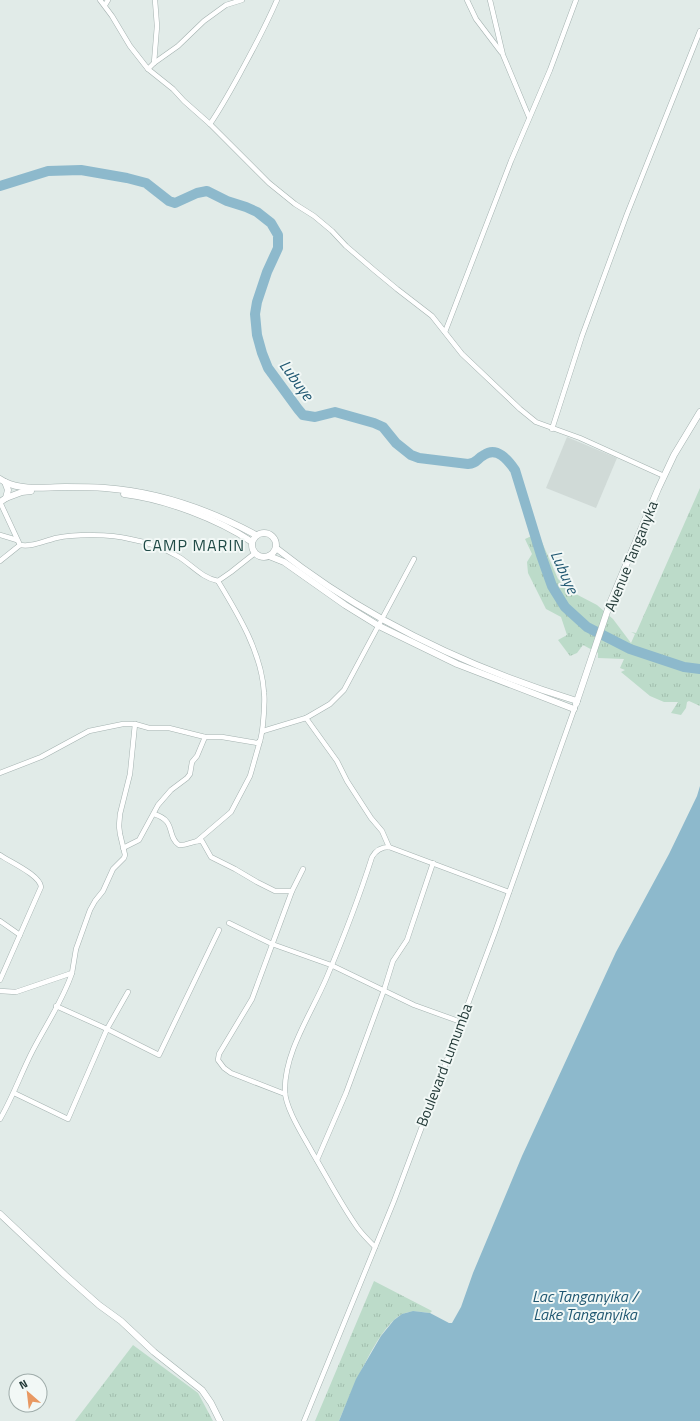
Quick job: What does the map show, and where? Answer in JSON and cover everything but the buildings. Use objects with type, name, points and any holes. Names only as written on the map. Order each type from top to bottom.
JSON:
[{"type":"street","points":[[100,0],[105,5],[130,46],[148,68],[164,80],[269,183],[294,204],[314,216],[385,280],[432,316],[462,354],[515,405],[536,422],[587,441],[664,476]]},
{"type":"street","points":[[105,5],[108,0]]},
{"type":"street","points":[[154,63],[157,26],[155,0]]},
{"type":"street","points":[[148,68],[178,46],[195,28],[216,12],[226,5],[242,0]]},
{"type":"street","points":[[210,124],[221,109],[234,85],[277,0]]},
{"type":"street","points":[[467,0],[476,19],[503,55]]},
{"type":"street","points":[[490,0],[503,55],[529,117]]},
{"type":"street","points":[[445,332],[529,117],[550,70],[576,0]]},
{"type":"street","points":[[552,429],[582,336],[700,30]]},
{"type":"street","name":"Avenue Tanganyka","points":[[575,705],[610,603],[664,476],[674,455],[700,412]]},
{"type":"street","points":[[2,480],[8,490],[6,498]]},
{"type":"street","points":[[2,480],[22,487],[106,488],[166,497],[211,513],[256,536]]},
{"type":"street","points":[[20,545],[0,502],[22,492],[31,491],[108,492],[158,501],[230,528],[252,542]]},
{"type":"street","points":[[270,556],[276,548],[276,541],[272,534],[262,533],[256,536],[252,542],[252,548],[259,556],[270,556],[284,562],[345,605],[379,626],[457,664],[575,705]]},
{"type":"street","points":[[0,535],[17,540]]},
{"type":"street","points":[[0,561],[20,545],[28,546],[67,536],[101,535],[129,538],[149,544],[178,556],[211,580],[218,580],[231,572],[255,553]]},
{"type":"street","points":[[276,548],[346,598],[409,633],[472,663],[575,705]]},
{"type":"street","points":[[263,731],[306,718],[330,704],[344,690],[414,559]]},
{"type":"street","points":[[154,814],[166,819],[174,839],[179,845],[185,845],[189,842],[197,840],[231,812],[250,776],[260,742],[263,731],[264,692],[258,661],[251,641],[237,612],[218,580]]},
{"type":"street","name":"Boulevard Lumumba","points":[[304,1421],[375,1247],[461,1022],[575,705]]},
{"type":"street","points":[[306,718],[337,761],[347,781],[371,818],[382,831],[389,847]]},
{"type":"street","points":[[0,773],[41,757],[89,731],[123,724],[135,724],[149,728],[169,728],[205,737],[222,737],[257,743],[260,742]]},
{"type":"street","points":[[0,1119],[14,1093],[30,1054],[63,996],[72,973],[76,949],[90,910],[103,891],[113,869],[124,858],[125,855],[120,834],[120,814],[130,774],[135,724]]},
{"type":"street","points":[[123,848],[139,840],[158,805],[190,774],[192,762],[197,756],[205,737]]},
{"type":"street","points":[[197,840],[202,841],[205,844],[211,857],[257,882],[275,891],[292,891]]},
{"type":"street","points":[[375,1247],[351,1218],[290,1111],[285,1094],[285,1080],[288,1062],[331,965],[362,888],[374,852],[379,849],[389,847],[509,892]]},
{"type":"street","points":[[0,856],[35,877],[40,883],[41,887],[0,980]]},
{"type":"street","points":[[317,1160],[346,1093],[384,990],[393,961],[407,940],[433,863]]},
{"type":"street","points":[[285,1094],[231,1073],[224,1068],[218,1060],[219,1054],[252,998],[292,891],[303,869]]},
{"type":"street","points":[[0,922],[20,935]]},
{"type":"street","points":[[229,923],[272,944],[331,965],[414,1005],[461,1022]]},
{"type":"street","points":[[56,1006],[159,1055],[218,930]]},
{"type":"street","points":[[0,991],[16,992],[72,973]]},
{"type":"street","points":[[14,1093],[68,1119],[107,1029],[128,992]]},
{"type":"street","points":[[0,1214],[99,1305],[121,1321],[154,1352],[202,1390],[211,1403],[220,1421]]},
{"type":"shaded area","points":[[567,437],[617,458],[596,508],[546,488]]},
{"type":"green space","points":[[700,488],[700,706],[689,701],[687,702],[686,708],[681,715],[671,713],[678,702],[664,702],[650,696],[621,672],[625,670],[620,668],[624,659],[598,658],[598,653],[583,645],[577,653],[570,656],[558,640],[567,635],[561,617],[546,609],[528,573],[527,562],[532,554],[525,539],[538,533],[558,579],[572,592],[597,605],[613,619],[631,643],[635,634],[631,632],[636,633]]},
{"type":"green space","points":[[374,1281],[432,1311],[430,1313],[410,1312],[403,1314],[394,1320],[384,1331],[366,1362],[339,1421],[315,1421]]},
{"type":"green space","points":[[133,1345],[198,1393],[213,1421],[75,1421]]},
{"type":"water","name":"Lac Tanganyika / Lake Tanganyika","points":[[700,786],[700,1421],[339,1421],[356,1379],[381,1336],[394,1320],[402,1314],[413,1311],[430,1313],[449,1323],[452,1323],[461,1307],[473,1273],[522,1156],[616,952],[669,854],[697,796]]},
{"type":"waterway","name":"Lubuye","points":[[0,186],[48,171],[81,170],[146,183],[169,201],[175,203],[197,193],[207,191],[227,201],[257,212],[271,223],[278,235],[278,248],[267,272],[257,302],[255,314],[257,335],[268,368],[303,415],[315,417],[335,412],[374,423],[383,427],[396,443],[411,455],[419,458],[468,464],[474,463],[481,456],[489,453],[493,452],[502,455],[515,470],[552,586],[565,607],[587,627],[630,649],[684,667],[700,669]]},
{"type":"district","name":"CAMP MARIN","points":[[194,545]]}]
